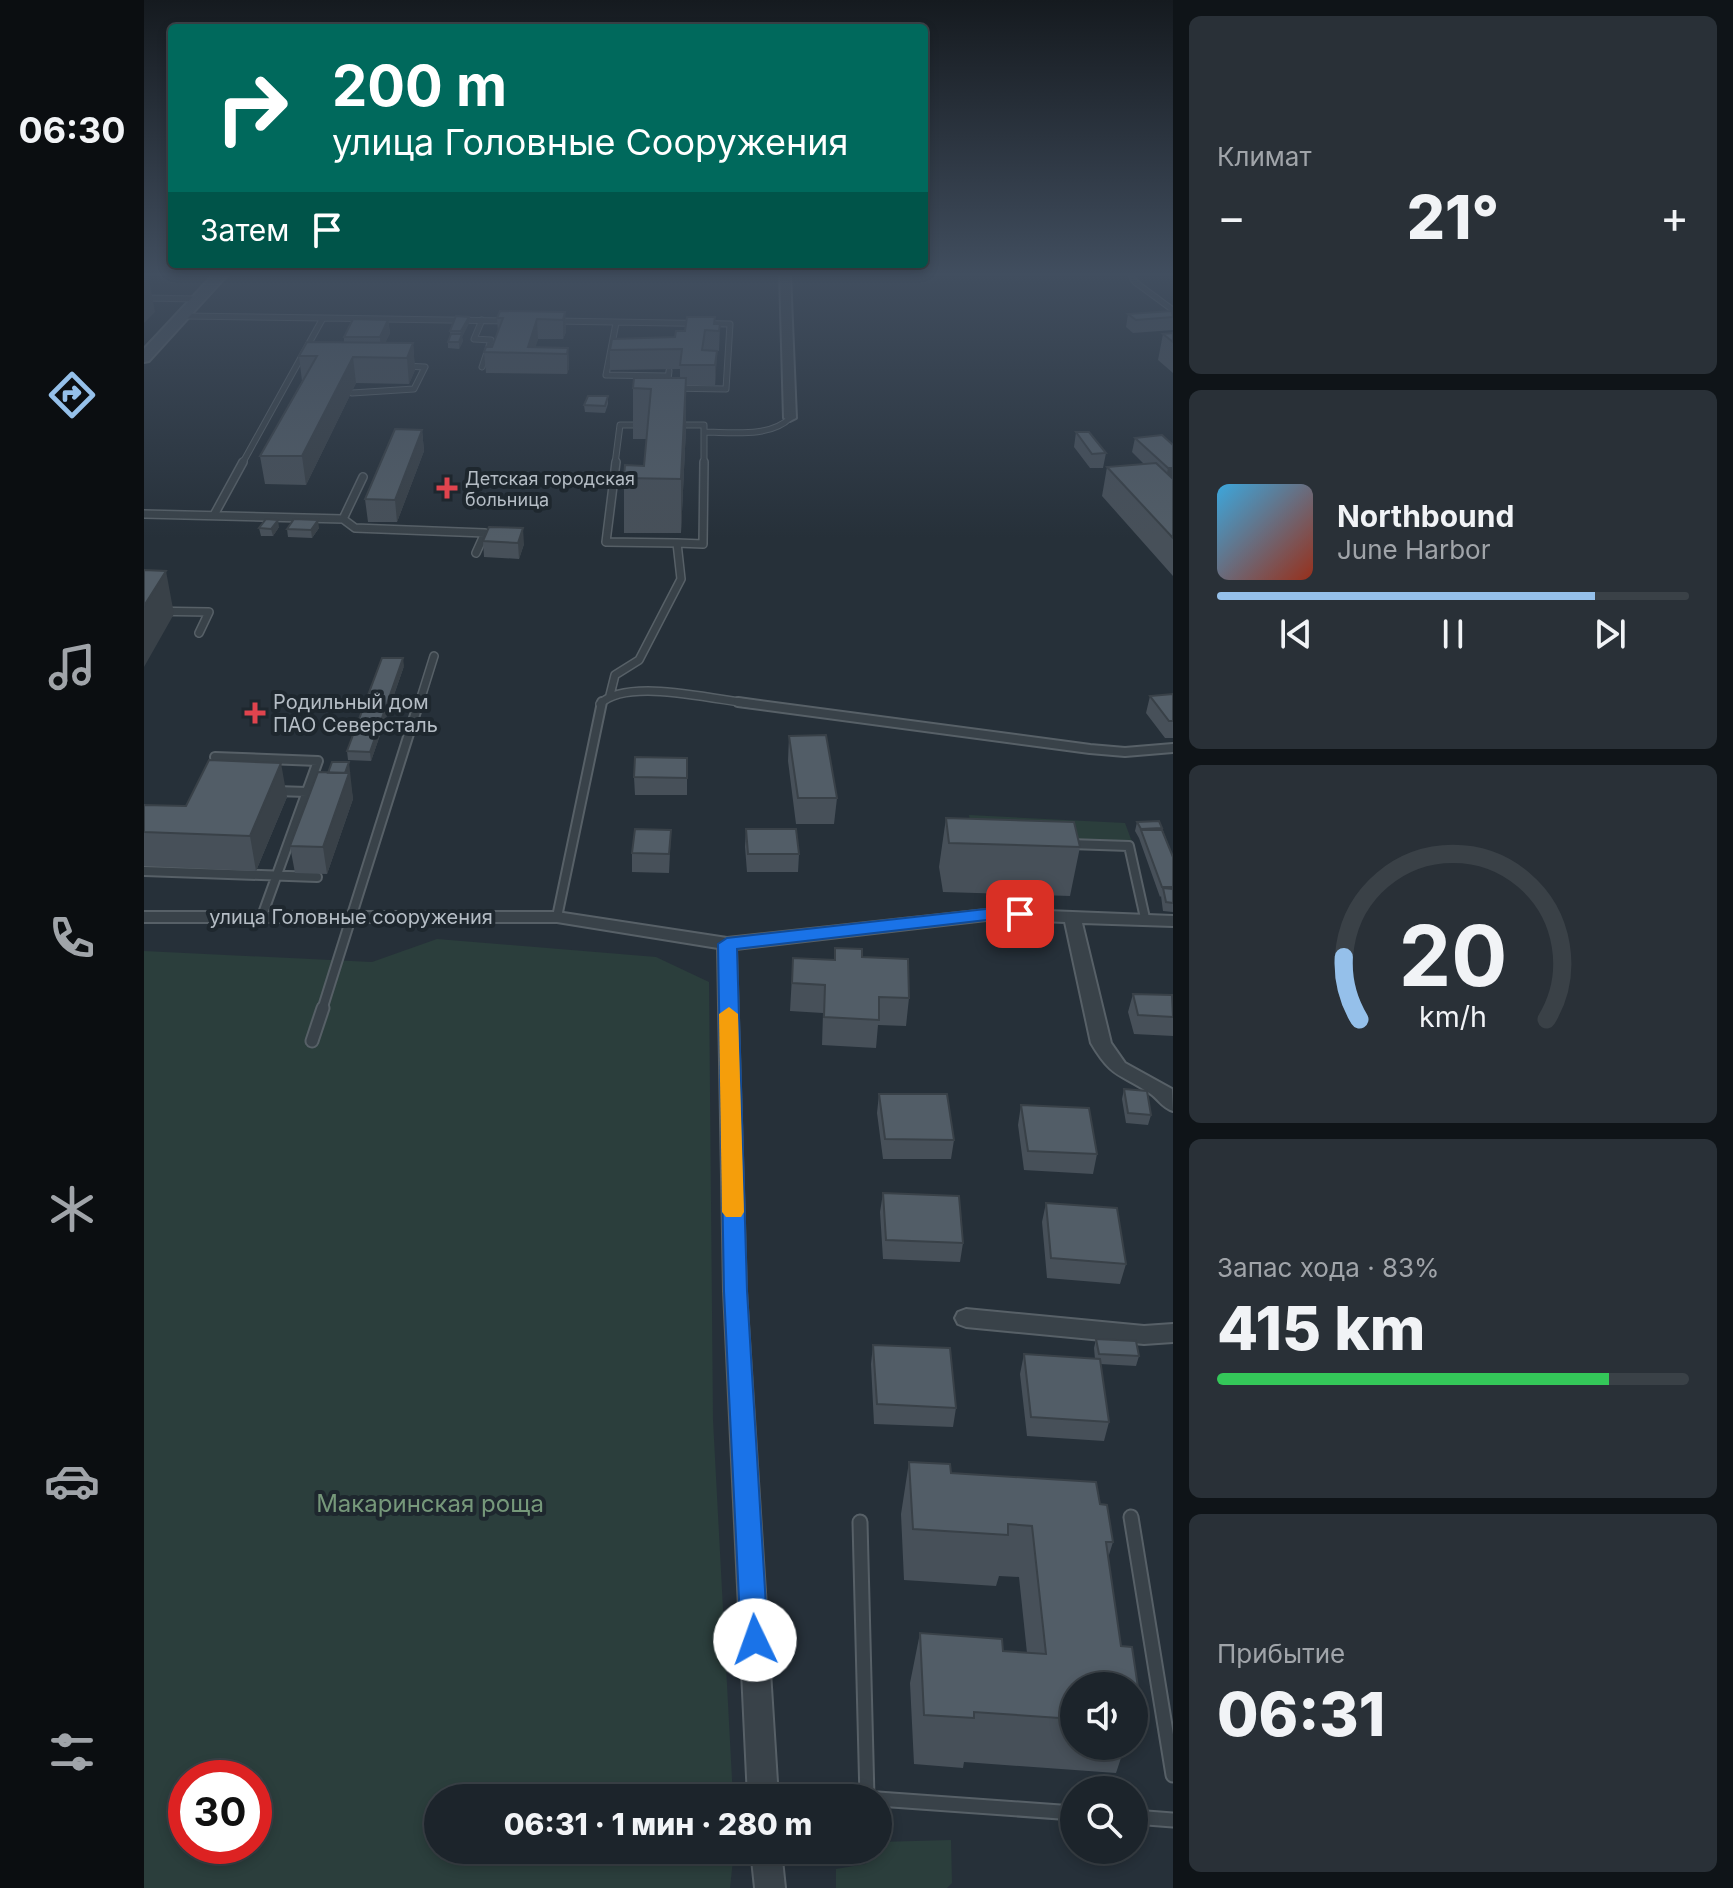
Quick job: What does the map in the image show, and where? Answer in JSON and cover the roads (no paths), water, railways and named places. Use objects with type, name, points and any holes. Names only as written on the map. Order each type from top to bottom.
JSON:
[{"type":"street","points":[[788,362],[790,418]]},
{"type":"street","points":[[557,917],[727,944],[995,914],[1173,921]]},
{"type":"street","points":[[1072,916],[1101,1043],[1110,1062],[1132,1079],[1163,1089],[1173,1104]]},
{"type":"street","name":"улица Головные сооружения","points":[[144,917],[557,917]]},
{"type":"street","points":[[727,944],[735,1291],[762,1784]]},
{"type":"street","points":[[966,1318],[1144,1335],[1173,1333]]},
{"type":"street","points":[[767,1864],[770,1888]]},
{"type":"lane","points":[[214,515],[299,362]]},
{"type":"lane","points":[[482,367],[484,362]]},
{"type":"lane","points":[[608,362],[606,375],[668,374],[667,388],[726,389],[728,362]]},
{"type":"lane","points":[[297,365],[313,366]]},
{"type":"lane","points":[[352,393],[414,389],[425,367],[393,366]]},
{"type":"lane","points":[[704,432],[774,429],[786,425],[790,418]]},
{"type":"lane","points":[[648,425],[620,425],[606,542],[703,544],[704,425],[662,425]]},
{"type":"lane","points":[[343,519],[363,477]]},
{"type":"lane","points":[[144,514],[343,519],[355,528],[485,533],[476,553]]},
{"type":"lane","points":[[557,917],[600,704],[610,695],[615,675],[639,660],[681,579],[677,543]]},
{"type":"lane","points":[[144,611],[209,612],[199,633]]},
{"type":"lane","points":[[312,1041],[349,916],[434,656]]},
{"type":"lane","points":[[610,695],[651,691],[682,694],[1090,749],[1139,752],[1173,748]]},
{"type":"lane","points":[[215,757],[318,761],[262,916]]},
{"type":"lane","points":[[264,790],[307,792]]},
{"type":"lane","points":[[1057,843],[1129,846],[1145,918]]},
{"type":"lane","points":[[144,871],[317,877]]},
{"type":"lane","points":[[1131,1517],[1173,1775]]},
{"type":"lane","points":[[860,1522],[867,1784]]},
{"type":"lane","points":[[892,1800],[1060,1812]]},
{"type":"lane","points":[[1148,1818],[1173,1820]]},
{"type":"place","name":"Детская городская больница","points":[[447,488]]},
{"type":"place","name":"Родильный дом ПАО Северсталь","points":[[255,713]]},
{"type":"park label","name":"Макаринская роща","points":[[430,1503]]}]
